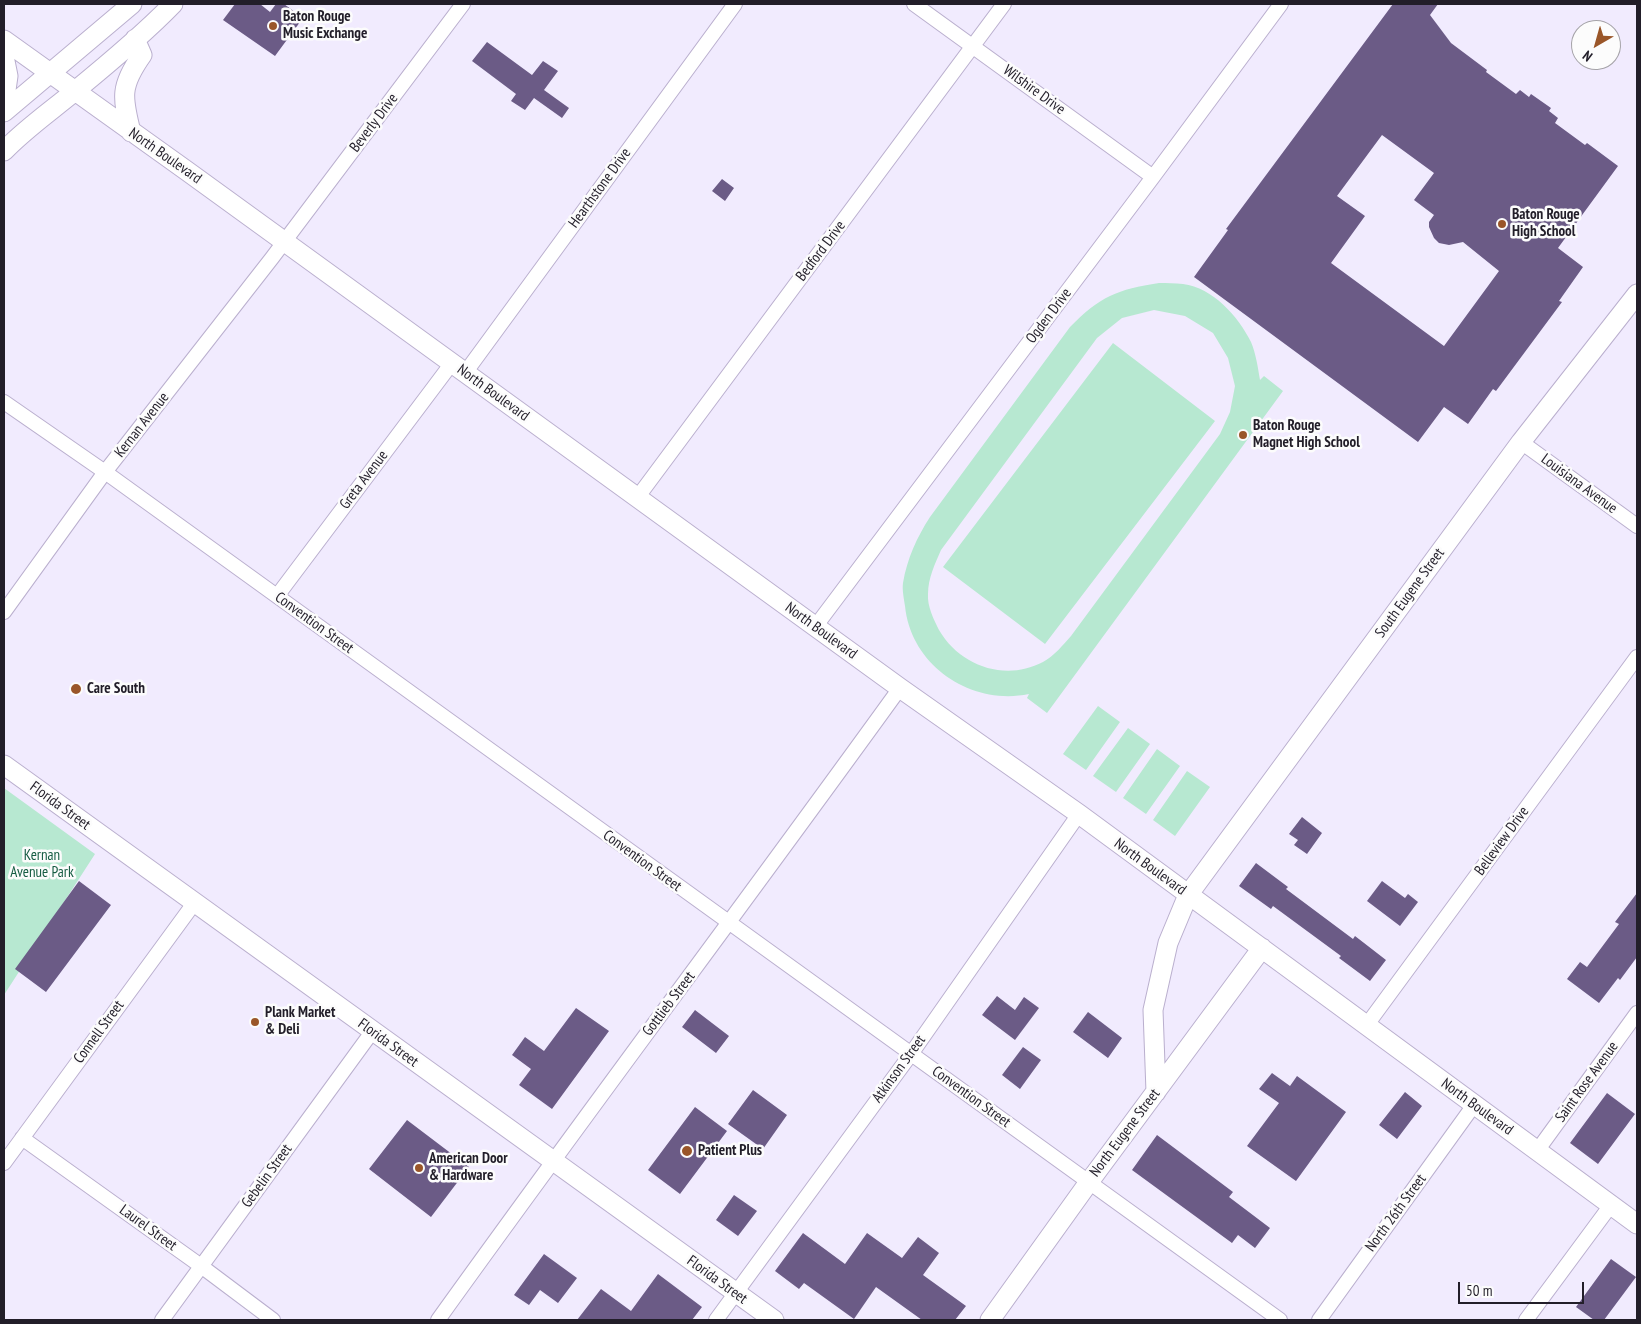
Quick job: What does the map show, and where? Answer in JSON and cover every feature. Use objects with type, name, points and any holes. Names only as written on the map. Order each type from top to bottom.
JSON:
[{"type":"street","points":[[4,112],[132,4]]},
{"type":"street","points":[[4,151],[31,126],[75,92],[173,4]]},
{"type":"street","name":"Beverly Drive","points":[[284,242],[463,4]]},
{"type":"street","name":"Hearthstone Drive","points":[[458,368],[735,4]]},
{"type":"street","name":"Wilshire Drive","points":[[914,4],[1153,178]]},
{"type":"street","name":"Bedford Drive","points":[[637,498],[1004,4]]},
{"type":"street","name":"Ogden Drive","points":[[815,627],[1153,178],[1281,4]]},
{"type":"street","points":[[131,132],[124,93],[129,74],[142,55],[135,39]]},
{"type":"street","name":"North Boulevard","points":[[4,40],[815,627],[1078,814],[1637,1224]]},
{"type":"street","points":[[4,56],[8,76],[4,104]]},
{"type":"street","name":"Kernan Avenue","points":[[4,612],[105,472],[284,242]]},
{"type":"street","name":"South Eugene Street","points":[[1156,1092],[1153,1010],[1168,943],[1188,895],[1520,442],[1637,294]]},
{"type":"street","name":"Greta Avenue","points":[[278,596],[458,368]]},
{"type":"street","name":"Convention Street","points":[[4,402],[278,596],[1280,1320]]},
{"type":"street","name":"Louisiana Avenue","points":[[1520,442],[1637,526]]},
{"type":"street","name":"Belleview Drive","points":[[1366,1026],[1637,657]]},
{"type":"street","name":"Gottlieb Street","points":[[438,1320],[900,688]]},
{"type":"street","name":"Florida Street","points":[[4,765],[552,1162],[774,1320]]},
{"type":"street","name":"Atkinson Street","points":[[716,1320],[911,1054],[1078,814]]},
{"type":"street","name":"Connell Street","points":[[4,1163],[195,902]]},
{"type":"street","name":"North Eugene Street","points":[[990,1320],[1089,1182],[1262,948]]},
{"type":"street","name":"Saint Rose Avenue","points":[[1537,1151],[1637,1013]]},
{"type":"street","name":"Gebelin Street","points":[[162,1320],[372,1032]]},
{"type":"street","name":"North 26th Street","points":[[1319,1320],[1474,1105]]},
{"type":"street","name":"Laurel Street","points":[[22,1138],[273,1320]]},
{"type":"street","points":[[1526,1320],[1611,1205]]},
{"type":"green space","points":[[1159,283],[1183,284],[1204,291],[1214,297],[1232,313],[1246,332],[1256,356],[1260,380],[1264,376],[1283,391],[1047,713],[1027,698],[1029,694],[1007,696],[986,694],[966,687],[947,677],[932,663],[919,647],[910,628],[903,586],[913,548],[930,517],[1070,327],[1090,308],[1110,296],[1132,288]],"holes":[[[1154,310],[1185,316],[1213,333],[1228,358],[1235,386],[1230,412],[1220,434],[1071,636],[1055,654],[1047,660],[1028,668],[1014,670],[999,670],[971,661],[948,643],[939,630],[930,608],[928,599],[929,582],[941,550],[1097,338],[1122,318]]]},
{"type":"green space","points":[[1113,343],[1215,421],[1045,644],[943,567]]},
{"type":"green space","points":[[1098,706],[1120,722],[1086,770],[1063,754]]},
{"type":"green space","points":[[1128,728],[1150,744],[1116,792],[1093,776]]},
{"type":"green space","points":[[1157,749],[1180,766],[1146,814],[1123,798]]},
{"type":"green space","points":[[1187,771],[1210,787],[1175,836],[1153,820]]},
{"type":"green space","name":"Kernan Avenue Park","points":[[4,788],[95,854],[4,995]]},
{"type":"building","name":"Baton Rouge Music Exchange","points":[[235,4],[260,4],[270,12],[276,4],[284,4],[303,18],[275,56],[223,20]]},
{"type":"building","name":"Baton Rouge High School","points":[[1393,4],[1438,4],[1430,15],[1451,43],[1516,94],[1520,90],[1529,97],[1531,94],[1551,108],[1549,111],[1558,118],[1555,123],[1585,145],[1587,143],[1618,166],[1558,248],[1583,267],[1559,301],[1562,302],[1496,391],[1493,389],[1468,424],[1444,407],[1418,442],[1194,277],[1228,230],[1226,229]],"holes":[[[1382,135],[1434,173],[1414,200],[1434,215],[1429,222],[1434,238],[1439,243],[1449,245],[1463,242],[1499,271],[1444,346],[1331,263],[1365,216],[1337,196]]]},
{"type":"building","points":[[487,42],[532,75],[543,61],[558,71],[544,90],[569,108],[562,118],[534,98],[525,110],[511,101],[516,94],[472,61]]},
{"type":"building","points":[[722,179],[734,188],[725,201],[712,191]]},
{"type":"building","points":[[1302,817],[1322,833],[1307,854],[1294,845],[1298,840],[1289,834]]},
{"type":"building","points":[[1256,863],[1288,887],[1286,889],[1353,939],[1355,936],[1386,960],[1370,981],[1339,958],[1341,956],[1273,906],[1271,909],[1239,886]]},
{"type":"building","points":[[79,881],[111,905],[46,992],[15,969]]},
{"type":"building","points":[[1382,881],[1405,898],[1408,894],[1418,902],[1400,926],[1367,901]]},
{"type":"building","points":[[1637,893],[1637,957],[1620,980],[1618,978],[1599,1003],[1567,979],[1580,962],[1587,967],[1619,924],[1615,922]]},
{"type":"building","points":[[997,996],[1015,1010],[1024,997],[1039,1008],[1015,1040],[982,1015]]},
{"type":"building","points":[[576,1008],[609,1031],[552,1109],[519,1085],[531,1069],[512,1055],[525,1037],[544,1051]]},
{"type":"building","points":[[695,1010],[729,1036],[716,1053],[682,1027]]},
{"type":"building","points":[[1088,1012],[1122,1038],[1108,1058],[1073,1032]]},
{"type":"building","points":[[1023,1047],[1041,1060],[1020,1089],[1002,1075]]},
{"type":"building","points":[[1272,1073],[1290,1086],[1297,1076],[1346,1112],[1296,1181],[1247,1146],[1279,1103],[1259,1089]]},
{"type":"building","points":[[753,1090],[787,1115],[763,1149],[728,1124]]},
{"type":"building","points":[[1405,1092],[1422,1106],[1397,1139],[1379,1125]]},
{"type":"building","points":[[1607,1093],[1635,1114],[1598,1164],[1570,1143]]},
{"type":"building","name":"Patient Plus","points":[[695,1107],[727,1131],[680,1194],[648,1170]]},
{"type":"building","name":"American Door & Hardware","points":[[407,1120],[469,1167],[431,1217],[369,1169]]},
{"type":"building","points":[[1157,1135],[1233,1192],[1229,1197],[1270,1228],[1255,1248],[1238,1235],[1232,1243],[1132,1170]]},
{"type":"building","points":[[734,1195],[757,1211],[738,1236],[716,1220]]},
{"type":"building","points":[[803,1233],[845,1264],[867,1233],[902,1258],[918,1237],[939,1253],[923,1275],[966,1306],[955,1320],[922,1320],[876,1287],[854,1319],[804,1283],[799,1289],[775,1271]]},
{"type":"building","points":[[544,1254],[577,1278],[558,1303],[540,1290],[529,1305],[514,1295]]},
{"type":"building","points":[[1611,1259],[1636,1277],[1604,1320],[1594,1320],[1576,1307]]},
{"type":"building","points":[[658,1274],[702,1307],[692,1320],[577,1320],[601,1289],[631,1311]]},
{"type":"place","name":"Baton Rouge Music Exchange","points":[[273,26]]},
{"type":"place","name":"Baton Rouge High School","points":[[1502,224]]},
{"type":"place","name":"Baton Rouge Magnet High School","points":[[1243,435]]},
{"type":"place","name":"Care South","points":[[76,689]]},
{"type":"place","name":"Plank Market & Deli","points":[[255,1022]]},
{"type":"place","name":"Patient Plus","points":[[687,1151]]},
{"type":"place","name":"American Door & Hardware","points":[[419,1168]]}]
